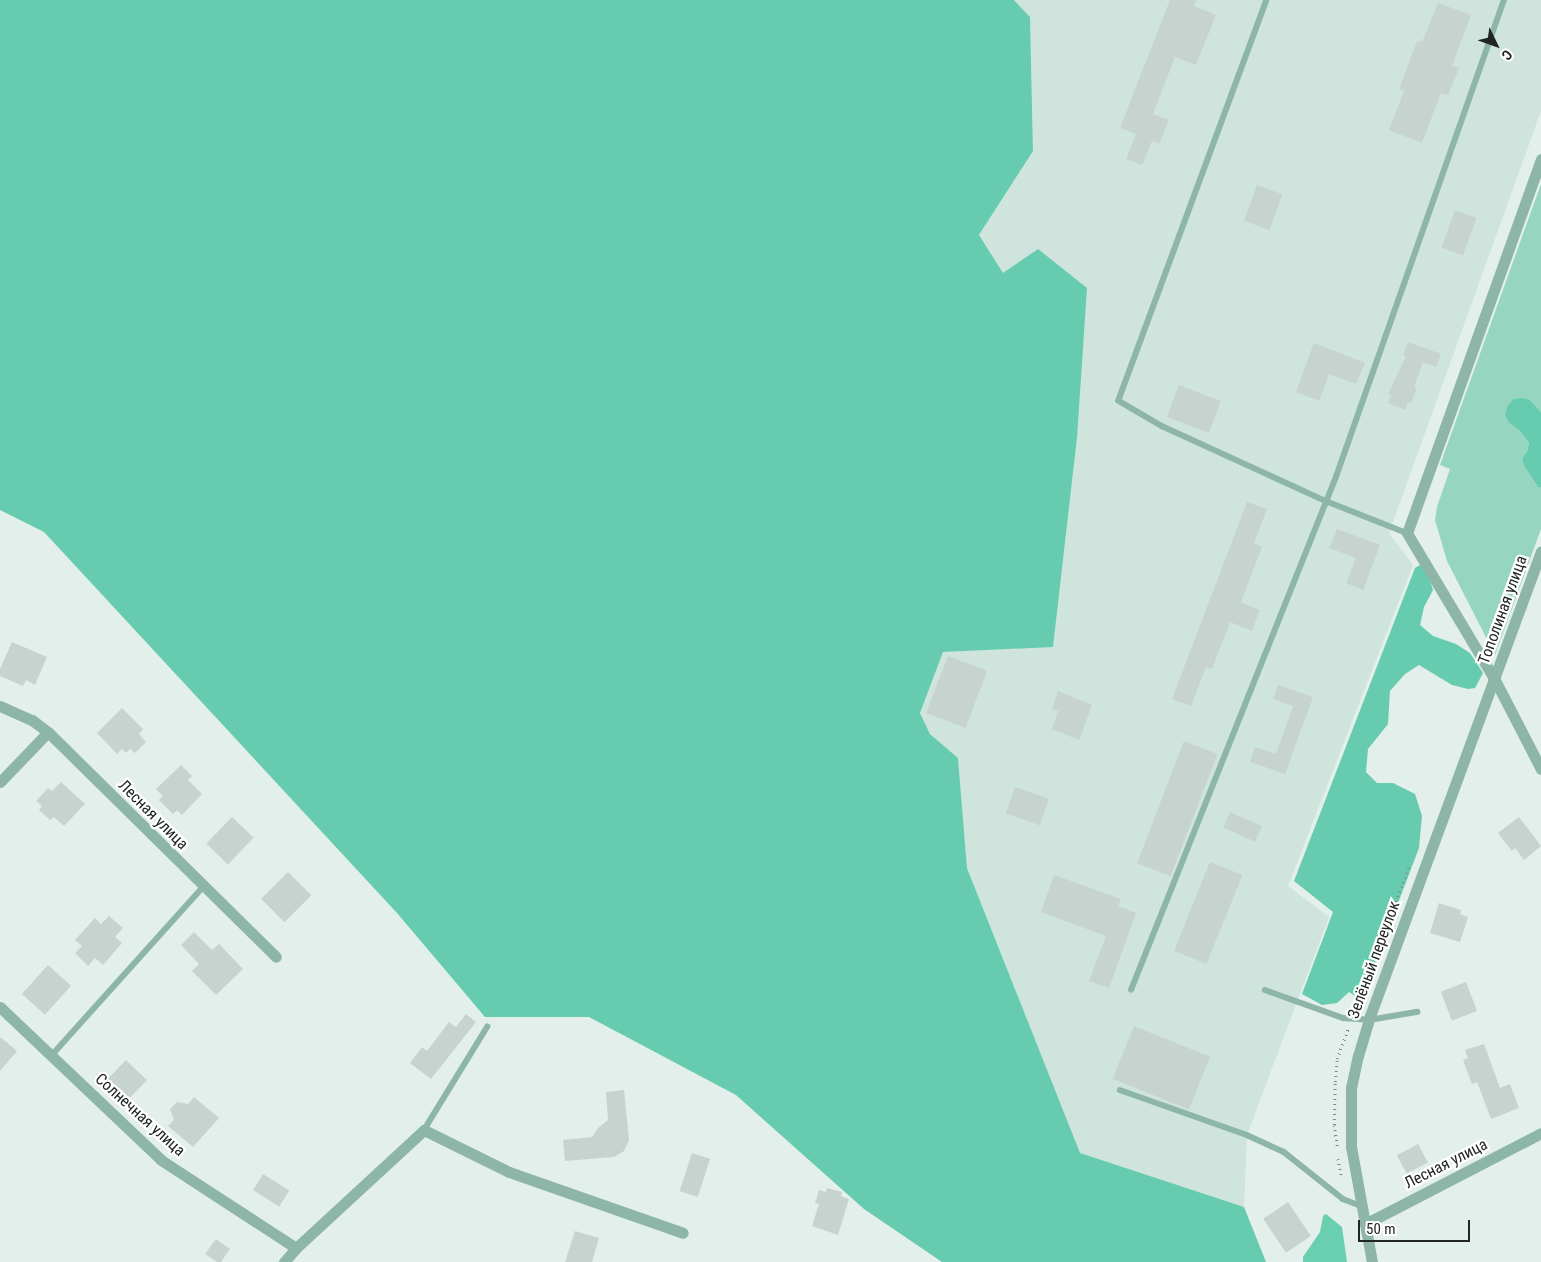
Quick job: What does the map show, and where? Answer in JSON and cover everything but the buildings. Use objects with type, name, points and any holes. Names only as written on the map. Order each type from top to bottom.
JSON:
[{"type":"street","points":[[1541,159],[1407,533],[1495,680],[1541,769]]},
{"type":"street","name":"Тополиная улица","points":[[1495,680],[1541,551]]},
{"type":"street","name":"Зелёный переулок","points":[[1372,1262],[1351,1147],[1351,1088],[1369,1020],[1495,680]]},
{"type":"street","name":"Лесная улица","points":[[0,706],[32,720],[48,732],[276,957]]},
{"type":"street","points":[[0,782],[48,732]]},
{"type":"street","name":"Солнечная улица","points":[[0,1007],[161,1160],[296,1248]]},
{"type":"street","points":[[284,1262],[296,1248],[424,1130],[509,1172],[683,1233]]},
{"type":"street","name":"Лесная улица","points":[[1365,1224],[1541,1132]]},
{"type":"lane","points":[[1267,0],[1119,401],[1162,426],[1326,501],[1407,533]]},
{"type":"lane","points":[[1131,990],[1326,501],[1504,0]]},
{"type":"lane","points":[[51,1056],[203,887]]},
{"type":"lane","points":[[1265,990],[1343,1018],[1369,1020],[1417,1012]]},
{"type":"lane","points":[[424,1130],[488,1027]]},
{"type":"lane","points":[[1120,1090],[1247,1135],[1284,1152],[1343,1199],[1362,1206]]},
{"type":"shaded area","points":[[0,0],[1014,0],[1030,17],[1033,151],[979,235],[1003,273],[1038,249],[1087,288],[1077,438],[1053,647],[943,652],[920,713],[930,734],[958,758],[967,868],[1080,1153],[1244,1207],[1266,1262],[942,1262],[864,1209],[736,1095],[589,1017],[485,1017],[397,913],[44,532],[0,510]]},
{"type":"shaded area","points":[[1014,0],[1541,0],[1541,111],[1389,533],[1413,565],[1288,886],[1329,917],[1247,1135],[1244,1207],[1080,1154],[967,868],[958,758],[930,734],[920,713],[943,652],[1053,646],[1077,438],[1003,273],[979,235],[1033,151],[1030,17]]},
{"type":"shaded area","points":[[1541,184],[1541,412],[1530,400],[1509,423],[1520,431],[1529,443],[1527,452],[1522,458],[1524,466],[1538,487],[1541,487],[1541,529],[1495,655],[1447,561],[1435,520],[1437,507],[1450,469],[1440,465]]},
{"type":"shaded area","points":[[1514,399],[1530,400],[1541,412],[1541,487],[1538,487],[1524,466],[1522,458],[1527,452],[1529,443],[1520,431],[1509,423],[1505,414],[1508,405]]},
{"type":"shaded area","points":[[1420,565],[1427,571],[1433,590],[1424,607],[1420,625],[1433,636],[1456,644],[1470,653],[1483,673],[1475,688],[1468,689],[1452,685],[1419,665],[1405,674],[1390,691],[1388,724],[1368,749],[1366,772],[1377,783],[1393,783],[1415,794],[1422,816],[1419,848],[1361,1000],[1349,992],[1337,1003],[1322,1005],[1302,994],[1333,912],[1294,881],[1415,568]]},
{"type":"shaded area","points":[[1326,1214],[1342,1227],[1347,1262],[1303,1262],[1303,1257],[1320,1232],[1323,1216]]}]
